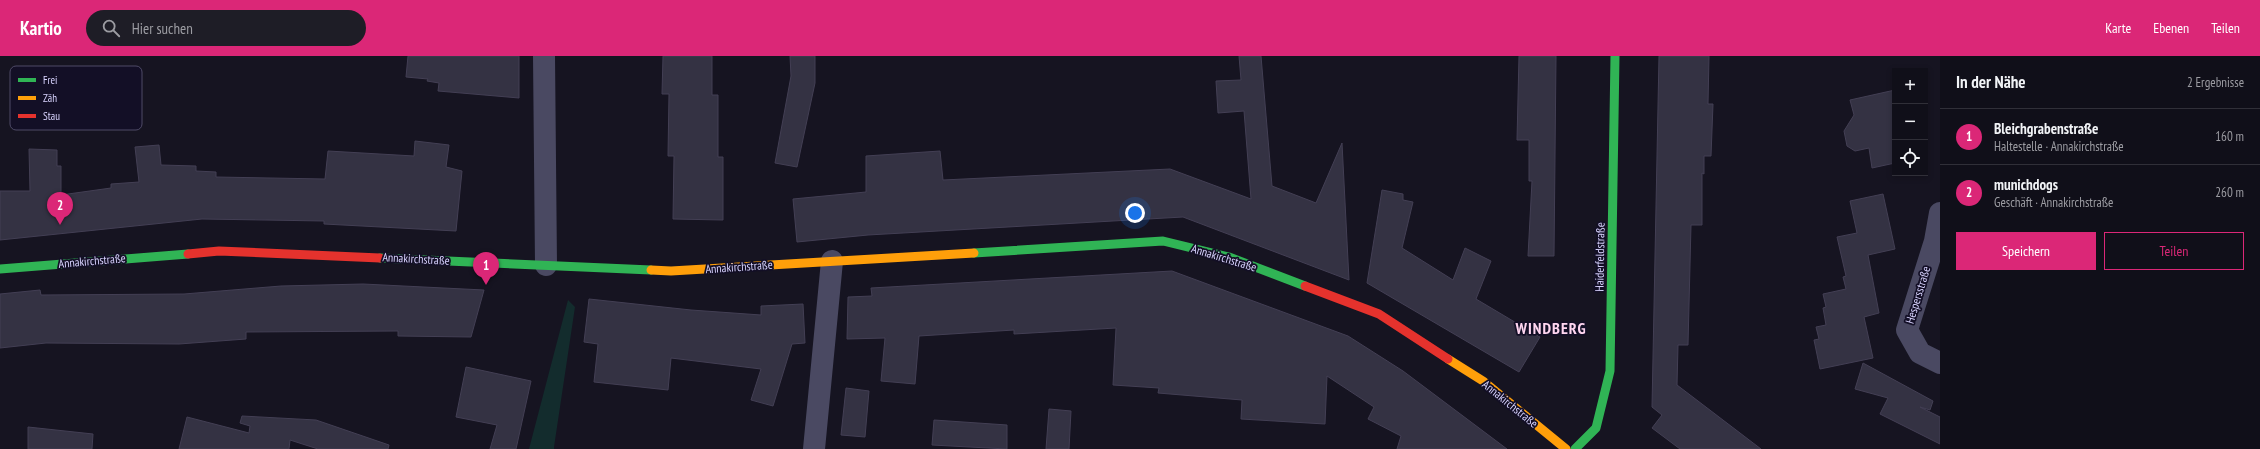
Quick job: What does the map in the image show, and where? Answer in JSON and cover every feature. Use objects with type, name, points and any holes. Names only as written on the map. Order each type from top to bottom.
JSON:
[{"type":"street","points":[[544,56],[546,265]]},
{"type":"street","name":"Haiderfeldstraße","points":[[1576,449],[1596,428],[1610,371],[1614,56]]},
{"type":"street","name":"Hespersstraße","points":[[1940,213],[1935,241],[1907,330],[1920,353],[1940,363]]},
{"type":"street","name":"Annakirchstraße","points":[[0,269],[219,251],[671,271],[1164,240],[1229,257],[1379,314],[1483,381],[1566,449]]},
{"type":"street","points":[[814,449],[832,261]]},
{"type":"green space","points":[[568,300],[575,307],[554,449],[529,449]]},
{"type":"building","points":[[408,56],[519,56],[519,98],[438,91],[439,83],[427,81],[428,79],[406,77]]},
{"type":"building","points":[[663,56],[712,56],[712,95],[718,95],[718,157],[723,157],[723,220],[673,219],[674,156],[668,156],[669,94],[662,94]]},
{"type":"building","points":[[790,56],[815,56],[815,83],[797,167],[775,163],[791,76]]},
{"type":"building","points":[[1239,56],[1261,56],[1272,186],[1316,203],[1342,143],[1349,280],[1183,217],[868,235],[797,242],[793,199],[866,192],[866,156],[940,151],[943,180],[1170,169],[1251,199],[1244,111],[1218,113],[1216,81],[1241,80]]},
{"type":"building","points":[[1519,56],[1556,56],[1554,256],[1528,256],[1532,181],[1529,181],[1529,140],[1517,140]]},
{"type":"building","points":[[1659,56],[1709,56],[1708,104],[1713,104],[1711,156],[1704,156],[1704,174],[1702,173],[1702,225],[1691,225],[1688,345],[1678,345],[1677,385],[1761,449],[1680,449],[1652,428],[1662,415],[1652,407]]},
{"type":"building","points":[[1892,91],[1892,164],[1872,168],[1869,148],[1855,151],[1847,146],[1844,131],[1854,115],[1850,100]]},
{"type":"building","points":[[415,141],[449,145],[446,167],[462,171],[456,231],[324,224],[324,221],[202,219],[0,240],[0,191],[30,191],[29,149],[57,150],[57,166],[61,166],[61,195],[111,188],[111,184],[139,182],[135,147],[159,145],[161,165],[196,166],[196,171],[216,172],[216,177],[325,179],[328,151],[414,156]]},
{"type":"building","points":[[1382,190],[1403,194],[1403,200],[1413,202],[1402,248],[1453,280],[1465,248],[1491,261],[1476,299],[1540,337],[1519,372],[1367,283]]},
{"type":"building","points":[[1883,194],[1895,249],[1868,255],[1879,313],[1864,317],[1873,358],[1820,369],[1814,340],[1819,339],[1816,327],[1826,325],[1823,308],[1826,307],[1823,294],[1846,289],[1843,277],[1846,276],[1837,237],[1857,233],[1850,201]]},
{"type":"building","points":[[1172,271],[1348,336],[1403,371],[1507,449],[1397,449],[1401,436],[1368,419],[1374,407],[1327,376],[1325,424],[1241,419],[1242,400],[1158,393],[1159,388],[1113,385],[1116,328],[1014,334],[1014,330],[919,336],[915,384],[881,381],[885,338],[847,339],[848,297],[872,296],[871,288]]},
{"type":"building","points":[[363,284],[484,290],[471,337],[398,336],[398,331],[246,332],[246,339],[179,344],[46,343],[0,348],[0,294],[40,290],[41,295],[184,294],[281,286]]},
{"type":"building","points":[[589,299],[691,310],[761,315],[761,306],[803,304],[805,343],[792,344],[773,406],[751,400],[761,369],[671,358],[668,390],[594,382],[598,344],[584,342]]},
{"type":"building","points":[[1863,363],[1933,401],[1930,410],[1920,407],[1940,417],[1940,444],[1880,414],[1888,398],[1855,389]]},
{"type":"building","points":[[466,367],[531,381],[516,449],[490,449],[497,425],[456,417]]},
{"type":"building","points":[[846,388],[869,391],[865,437],[841,435]]},
{"type":"building","points":[[1049,409],[1071,411],[1069,449],[1046,449]]},
{"type":"building","points":[[242,416],[316,420],[389,445],[388,449],[318,449],[290,440],[289,449],[179,449],[187,417],[249,433],[250,426],[240,423]]},
{"type":"building","points":[[934,420],[1007,425],[1007,449],[932,445]]},
{"type":"building","points":[[28,427],[93,434],[92,449],[28,449]]},
{"type":"traffic: fast","points":[[1575,449],[1596,428],[1610,371],[1615,56]]},
{"type":"traffic: fast","points":[[974,253],[1163,241],[1229,257],[1305,286]]},
{"type":"traffic: fast","points":[[0,269],[188,254]]},
{"type":"traffic: fast","points":[[380,258],[651,270]]},
{"type":"traffic: slow","points":[[651,270],[671,271],[974,253]]},
{"type":"traffic: slow","points":[[1448,359],[1483,381],[1566,449]]},
{"type":"traffic: jam","points":[[188,254],[219,251],[380,258]]},
{"type":"traffic: jam","points":[[1305,286],[1379,314],[1448,359]]},
{"type":"place","name":"munichdogs","points":[[60,225]]},
{"type":"place","name":"Bleichgrabenstraße","points":[[486,285]]},
{"type":"district","name":"WINDBERG","points":[[1551,328]]}]
